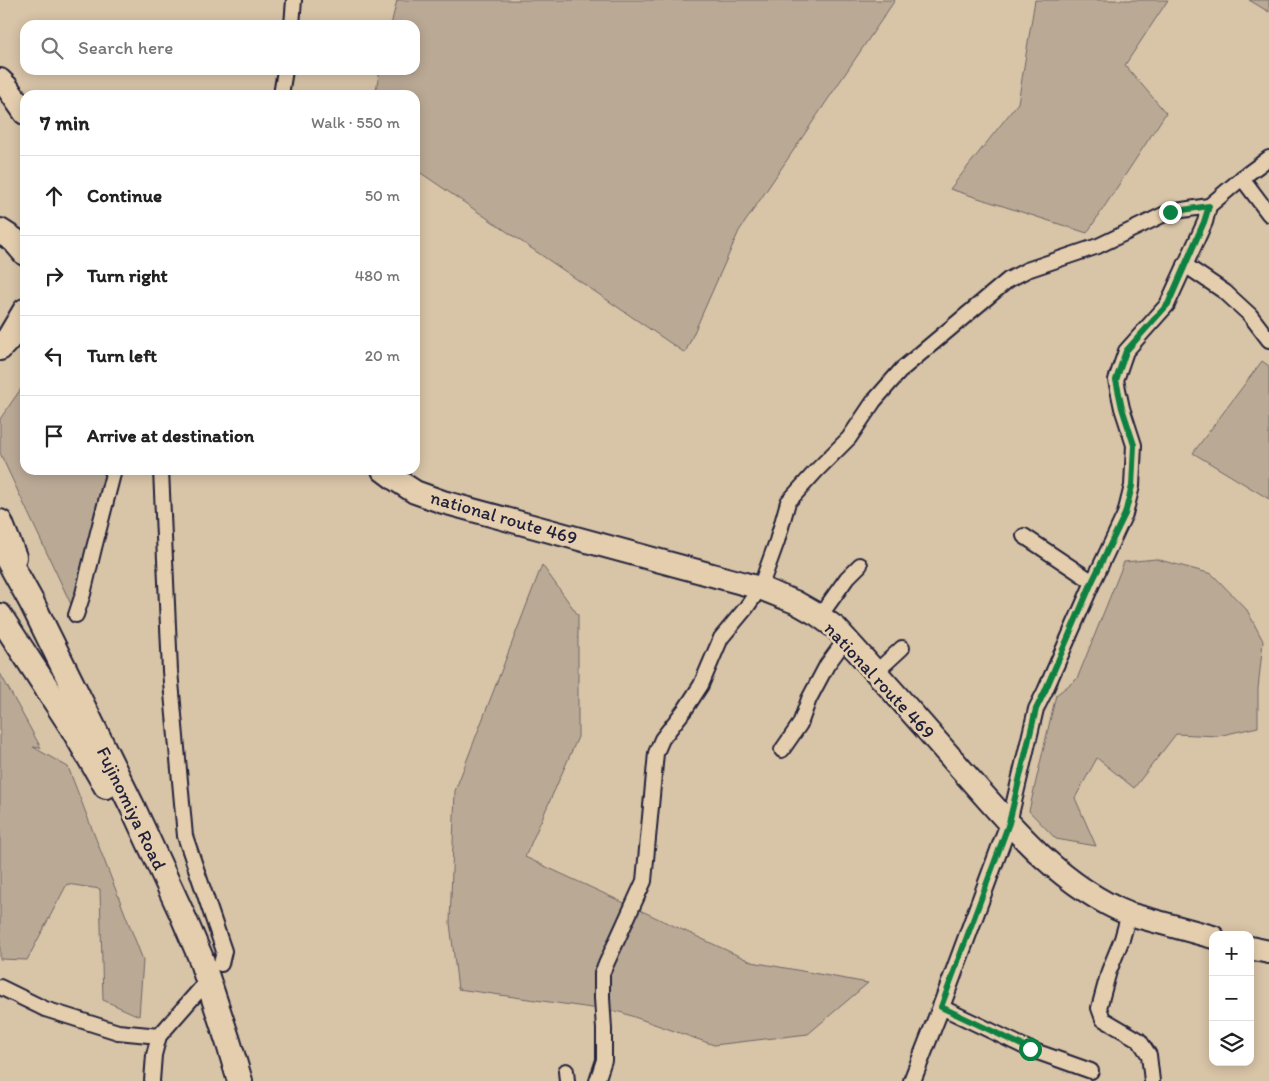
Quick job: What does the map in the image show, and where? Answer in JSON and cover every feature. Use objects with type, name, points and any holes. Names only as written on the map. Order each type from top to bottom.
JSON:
[{"type":"highway","points":[[0,80],[8,87],[20,105]]},
{"type":"highway","points":[[0,218],[20,230]]},
{"type":"highway","points":[[0,231],[14,240],[20,247]]},
{"type":"highway","points":[[0,348],[9,338],[20,319]]},
{"type":"highway","points":[[0,358],[20,333]]},
{"type":"highway","name":"national route 469","points":[[390,475],[415,492],[443,502],[760,588],[795,602],[820,616],[836,628],[1009,823],[1046,859],[1081,888],[1116,909],[1209,936]]},
{"type":"highway","points":[[0,522],[32,603]]},
{"type":"highway","name":"Fujinomiya Road","points":[[0,545],[32,603],[134,810],[211,960],[228,1041],[240,1081]]},
{"type":"highway","points":[[0,616],[72,726],[105,784],[154,879],[211,960]]},
{"type":"highway","points":[[1254,949],[1269,952]]},
{"type":"street","points":[[292,20],[294,0]]},
{"type":"street","points":[[282,90],[285,75]]},
{"type":"street","points":[[597,1081],[604,1060],[602,973],[644,881],[656,753],[662,738],[686,708],[701,684],[721,638],[760,588],[777,541],[788,502],[849,438],[874,401],[902,369],[1008,280],[1027,270],[1098,246],[1170,212],[1209,206],[1269,158]]},
{"type":"street","points":[[1242,178],[1269,214]]},
{"type":"street","points":[[912,1081],[1009,823],[1036,709],[1092,582],[1125,514],[1132,486],[1134,445],[1122,408],[1116,380],[1126,351],[1168,304],[1204,222],[1209,206]]},
{"type":"street","points":[[1185,265],[1225,292],[1250,315],[1269,340]]},
{"type":"street","points":[[76,615],[113,475]]},
{"type":"street","points":[[161,475],[170,670],[184,836],[224,951],[211,960]]},
{"type":"street","points":[[1024,536],[1092,582]]},
{"type":"street","points":[[820,616],[847,578],[860,565]]},
{"type":"street","points":[[782,750],[800,724],[809,699],[827,665],[846,639]]},
{"type":"street","points":[[876,672],[902,648]]},
{"type":"street","points":[[1130,914],[1109,971],[1099,1008],[1103,1019],[1139,1040],[1149,1055],[1152,1081]]},
{"type":"street","points":[[0,987],[45,1009],[103,1028],[118,1032],[159,1036]]},
{"type":"street","points":[[152,1081],[154,1055],[159,1036],[202,987]]},
{"type":"street","points":[[941,1007],[1030,1049],[1091,1071]]},
{"type":"shaded area","points":[[397,0],[895,0],[739,231],[685,353],[420,172],[420,90],[376,90],[379,75],[420,75],[420,20],[392,20]]},
{"type":"shaded area","points":[[1035,0],[1168,0],[1125,65],[1166,113],[1087,233],[950,189],[1018,103]]},
{"type":"shaded area","points":[[1249,0],[1269,0],[1269,12]]},
{"type":"shaded area","points":[[1262,361],[1269,366],[1269,499],[1193,453]]},
{"type":"shaded area","points":[[20,390],[20,475],[109,475],[76,615],[0,453],[0,419]]},
{"type":"shaded area","points":[[1156,559],[1212,574],[1247,610],[1263,641],[1258,689],[1258,727],[1218,736],[1176,734],[1134,788],[1097,758],[1075,798],[1096,846],[1056,839],[1029,811],[1056,695],[1077,679],[1124,562]]},
{"type":"shaded area","points":[[542,565],[578,615],[578,737],[525,857],[752,962],[868,983],[808,1034],[714,1045],[620,1012],[458,989],[450,923],[455,791]]},
{"type":"shaded area","points":[[0,673],[41,748],[33,747],[68,767],[143,960],[139,1016],[103,1000],[100,889],[67,884],[27,960],[0,959]]},
{"type":"route","points":[[1030,1049],[941,1007],[1009,823],[1036,709],[1092,582],[1125,514],[1132,486],[1134,445],[1122,408],[1116,380],[1126,351],[1168,304],[1204,222],[1209,206],[1170,212]]}]
